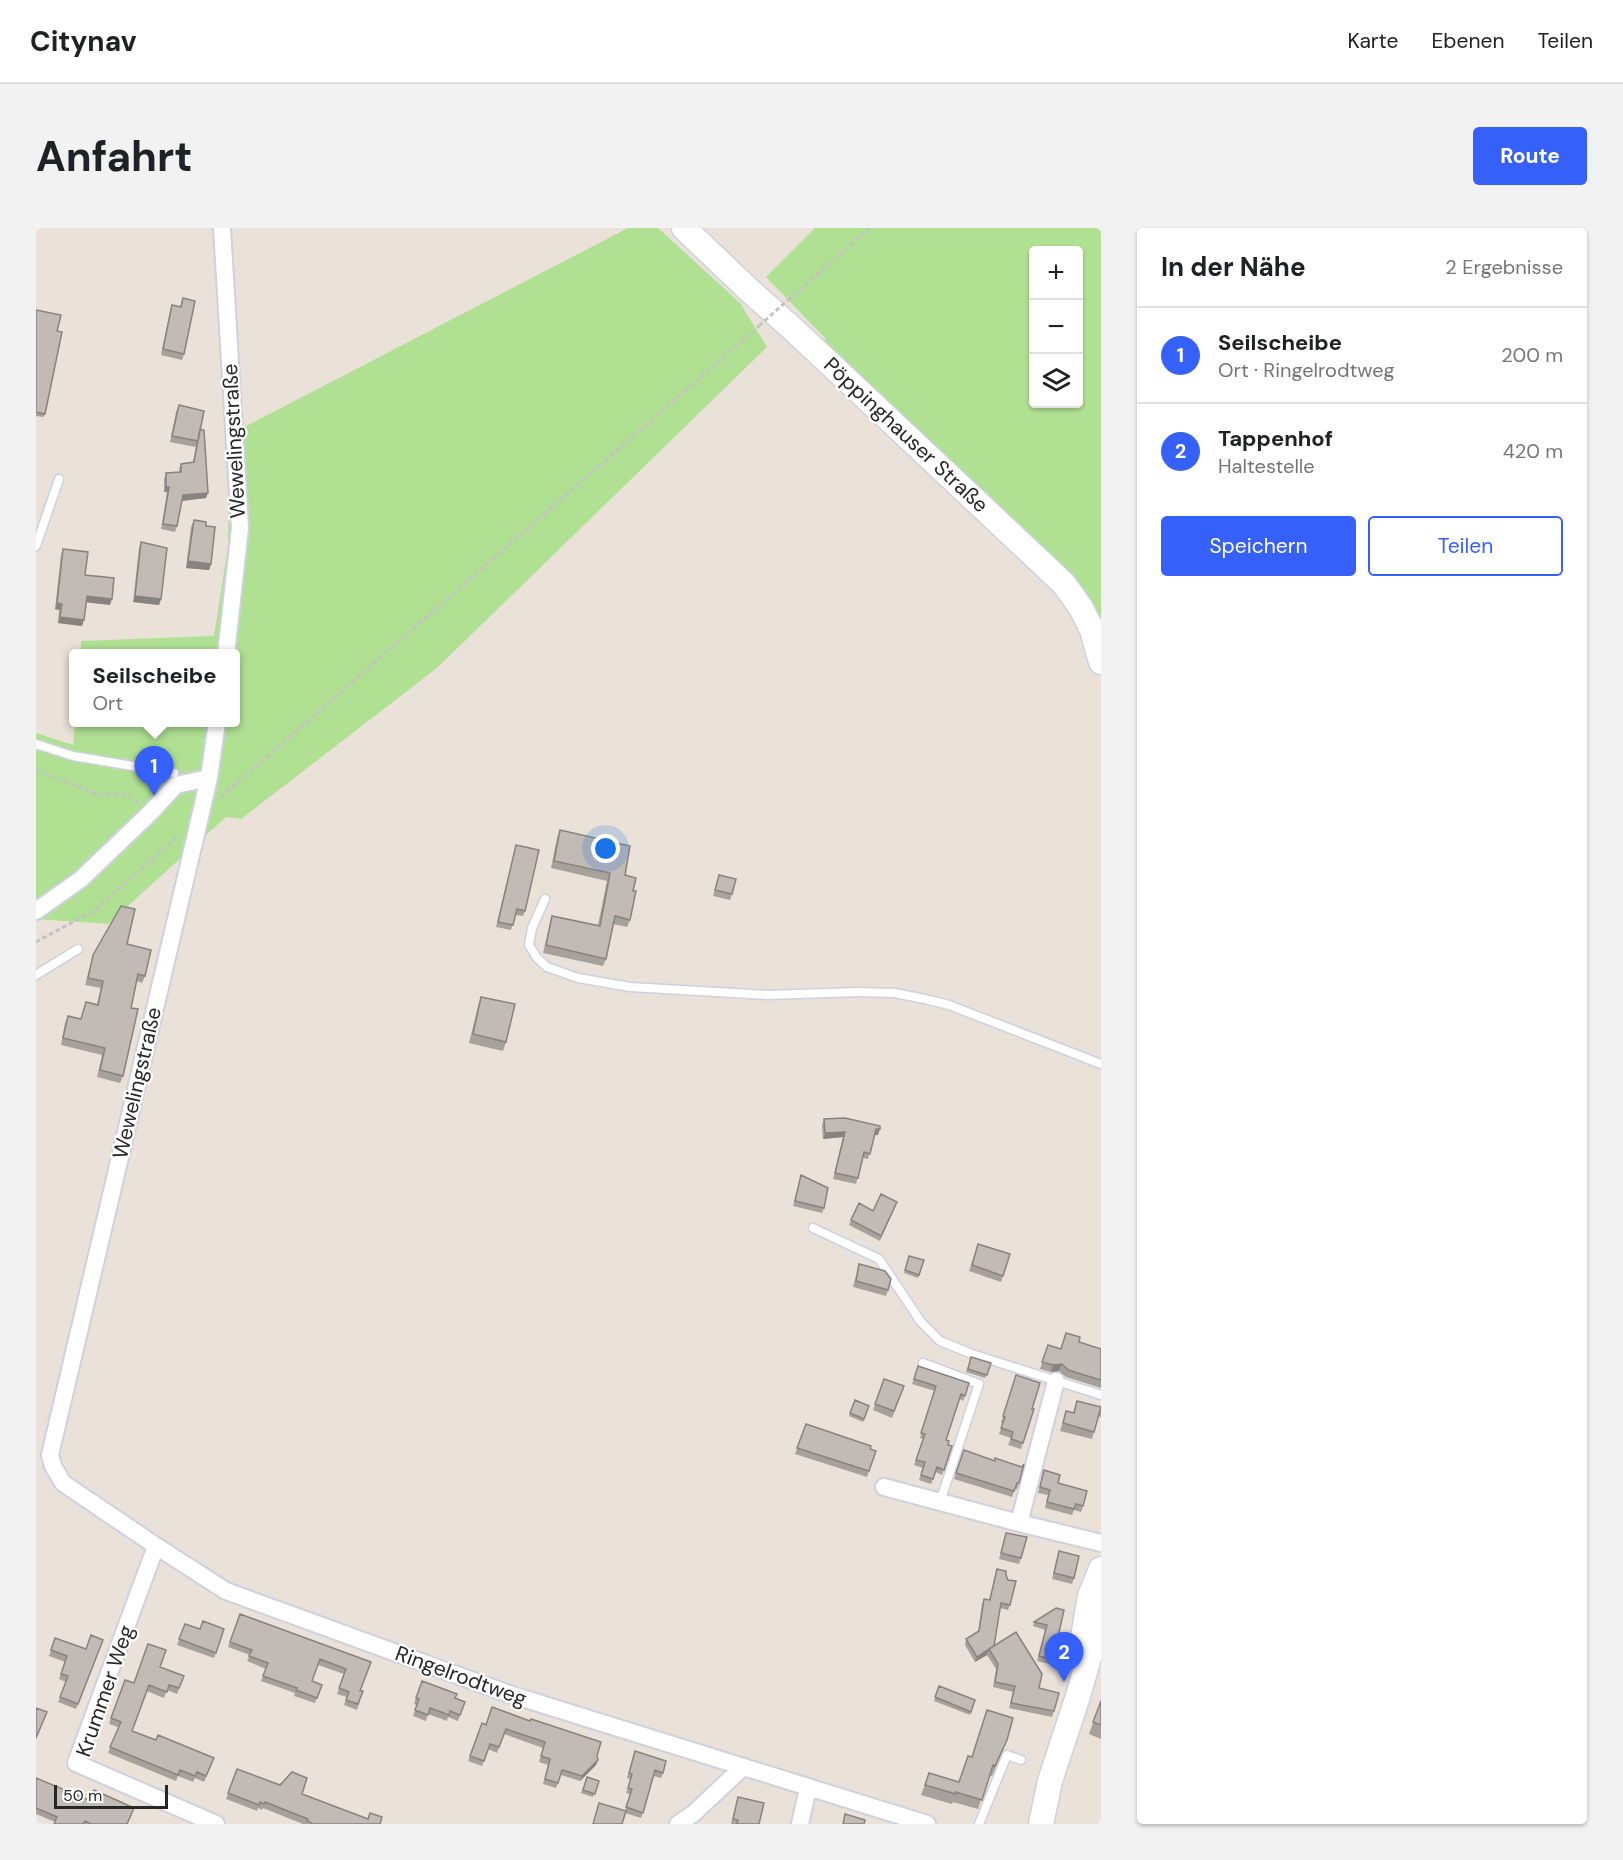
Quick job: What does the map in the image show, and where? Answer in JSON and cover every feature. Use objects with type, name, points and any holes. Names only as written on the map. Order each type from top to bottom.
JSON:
[{"type":"main road","name":"Pöppinghauser Straße","points":[[684,228],[1064,584],[1081,608],[1092,630],[1101,662]]},
{"type":"main road","points":[[1082,1678],[1086,1612],[1101,1569]]},
{"type":"main road","points":[[1041,1824],[1050,1781],[1101,1616]]},
{"type":"street","name":"Wewelingstraße","points":[[222,228],[240,528],[227,649]]},
{"type":"street","name":"Wewelingstraße","points":[[53,1442],[200,818],[216,727]]},
{"type":"street","points":[[36,911],[81,879],[176,785],[209,778]]},
{"type":"street","points":[[1019,1523],[1056,1381]]},
{"type":"street","name":"Ringelrodtweg","points":[[53,1442],[50,1455],[53,1466],[63,1483],[226,1591],[509,1694],[927,1824]]},
{"type":"street","points":[[884,1487],[1101,1543]]},
{"type":"street","name":"Krummer Weg","points":[[156,1546],[76,1763],[216,1824]]},
{"type":"street","points":[[678,1824],[693,1814],[742,1768]]},
{"type":"street","points":[[800,1824],[808,1788]]},
{"type":"lane","points":[[36,546],[59,479]]},
{"type":"lane","points":[[36,744],[73,756],[174,773]]},
{"type":"lane","points":[[545,899],[531,928],[529,945],[537,958],[547,967],[578,978],[618,986],[767,994],[894,993],[949,1005],[1101,1064]]},
{"type":"lane","points":[[36,975],[78,949]]},
{"type":"lane","points":[[813,1228],[879,1259],[921,1322],[940,1341],[972,1354],[1101,1395]]},
{"type":"lane","points":[[923,1363],[979,1384],[940,1502]]},
{"type":"lane","points":[[979,1824],[1006,1755],[1021,1760]]},
{"type":"path","points":[[36,942],[94,910],[870,228]]},
{"type":"path","points":[[36,770],[99,795],[129,796],[151,812]]},
{"type":"green space","points":[[628,228],[658,228],[740,303],[767,347],[437,668],[241,819],[226,817],[108,924],[36,919],[36,733],[73,745],[75,727],[240,727],[240,649],[81,649],[81,641],[214,636],[228,546],[229,435]]},
{"type":"green space","points":[[815,228],[1101,228],[1101,632],[827,349],[825,338],[766,277]]},
{"type":"building","points":[[183,298],[195,301],[184,354],[163,349],[172,305],[181,307]]},
{"type":"building","points":[[36,310],[61,315],[57,331],[62,332],[45,414],[36,412]]},
{"type":"building","points":[[179,405],[204,411],[198,441],[172,436]]},
{"type":"building","points":[[200,429],[204,430],[208,493],[183,495],[177,526],[163,524],[169,487],[166,487],[166,473],[181,472],[181,464],[194,462]]},
{"type":"building","points":[[194,520],[206,522],[206,526],[215,527],[211,564],[188,561]]},
{"type":"building","points":[[141,542],[167,548],[161,599],[135,596]]},
{"type":"building","points":[[63,549],[88,552],[85,575],[114,578],[112,599],[87,596],[84,620],[60,617],[62,604],[57,603]]},
{"type":"building","points":[[560,830],[630,846],[625,875],[636,878],[633,891],[636,891],[630,920],[615,916],[606,959],[546,945],[552,916],[600,926],[610,873],[554,861]]},
{"type":"building","points":[[516,845],[539,850],[525,911],[517,909],[513,925],[498,922]]},
{"type":"building","points":[[719,875],[736,879],[732,894],[715,890]]},
{"type":"building","points":[[121,906],[135,909],[127,944],[151,950],[145,976],[138,974],[131,1008],[138,1009],[123,1076],[100,1070],[105,1048],[63,1038],[68,1016],[81,1019],[86,1002],[98,1005],[103,981],[88,978],[93,955]]},
{"type":"building","points":[[481,997],[515,1004],[506,1042],[473,1034]]},
{"type":"building","points":[[845,1118],[880,1126],[880,1129],[876,1129],[870,1154],[864,1152],[858,1178],[835,1173],[845,1132],[825,1133],[824,1119]]},
{"type":"building","points":[[801,1175],[828,1188],[824,1208],[795,1201]]},
{"type":"building","points":[[881,1194],[897,1202],[881,1236],[851,1220],[859,1203],[873,1211]]},
{"type":"building","points":[[978,1244],[1010,1254],[1003,1276],[972,1265]]},
{"type":"building","points":[[909,1256],[924,1260],[919,1275],[905,1270]]},
{"type":"building","points":[[859,1264],[885,1271],[891,1279],[888,1290],[856,1281]]},
{"type":"building","points":[[1066,1333],[1080,1337],[1079,1342],[1101,1349],[1101,1380],[1068,1370],[1062,1364],[1053,1365],[1042,1362],[1048,1345],[1061,1349]]},
{"type":"building","points":[[971,1357],[991,1363],[987,1375],[968,1369]]},
{"type":"building","points":[[918,1366],[969,1383],[965,1396],[961,1394],[946,1440],[949,1441],[948,1445],[952,1446],[944,1470],[937,1467],[933,1479],[921,1475],[925,1462],[916,1460],[925,1434],[921,1433],[936,1386],[914,1379]]},
{"type":"building","points":[[1016,1375],[1040,1383],[1023,1443],[1011,1439],[1013,1432],[1001,1428]]},
{"type":"building","points":[[884,1379],[904,1386],[894,1411],[875,1404]]},
{"type":"building","points":[[855,1400],[869,1406],[864,1419],[850,1413]]},
{"type":"building","points":[[1077,1401],[1101,1407],[1094,1432],[1063,1423],[1066,1411],[1074,1413]]},
{"type":"building","points":[[806,1424],[871,1446],[870,1449],[876,1451],[869,1471],[797,1448]]},
{"type":"building","points":[[964,1450],[995,1461],[995,1458],[1022,1467],[1024,1464],[1019,1483],[1014,1491],[956,1473]]},
{"type":"building","points":[[1044,1470],[1060,1475],[1058,1483],[1087,1491],[1083,1506],[1076,1504],[1074,1509],[1047,1502],[1050,1490],[1040,1487]]},
{"type":"building","points":[[1006,1533],[1027,1537],[1021,1558],[1001,1553]]},
{"type":"building","points":[[1059,1551],[1079,1556],[1074,1578],[1054,1573]]},
{"type":"building","points":[[997,1569],[1006,1571],[1008,1580],[1016,1581],[1010,1605],[1001,1603],[994,1646],[1016,1632],[1042,1674],[1039,1688],[1059,1693],[1054,1711],[1011,1703],[1015,1686],[995,1682],[998,1664],[989,1649],[977,1657],[966,1639],[979,1631],[984,1599],[990,1600]]},
{"type":"building","points":[[1056,1608],[1064,1610],[1056,1646],[1068,1649],[1064,1662],[1039,1656],[1047,1625],[1034,1622]]},
{"type":"building","points":[[240,1614],[371,1662],[360,1691],[363,1691],[358,1704],[346,1700],[349,1692],[339,1688],[346,1669],[320,1659],[312,1681],[322,1685],[317,1698],[263,1676],[268,1663],[249,1656],[252,1650],[230,1642]]},
{"type":"building","points":[[203,1621],[224,1629],[216,1653],[179,1639],[185,1624],[200,1629]]},
{"type":"building","points":[[91,1635],[103,1640],[78,1704],[60,1697],[68,1676],[61,1674],[67,1656],[51,1650],[55,1638],[86,1649]]},
{"type":"building","points":[[148,1644],[166,1650],[160,1667],[184,1676],[179,1688],[169,1685],[167,1692],[149,1685],[132,1731],[156,1740],[158,1735],[214,1758],[206,1776],[197,1772],[195,1776],[180,1770],[178,1775],[110,1747],[121,1722],[111,1718],[125,1680],[134,1683]]},
{"type":"building","points":[[422,1681],[457,1694],[455,1698],[465,1702],[460,1715],[450,1711],[449,1715],[430,1708],[428,1715],[415,1710],[419,1699],[416,1698]]},
{"type":"building","points":[[939,1686],[975,1700],[971,1712],[935,1697]]},
{"type":"building","points":[[1101,1701],[1101,1725],[1093,1722]]},
{"type":"building","points":[[492,1707],[601,1742],[598,1760],[582,1776],[562,1770],[558,1783],[545,1779],[550,1759],[541,1756],[545,1742],[506,1729],[499,1747],[490,1744],[484,1761],[470,1756],[482,1723],[486,1725]]},
{"type":"building","points":[[36,1708],[47,1712],[36,1738]]},
{"type":"building","points":[[987,1710],[1013,1718],[1007,1740],[995,1766],[993,1765],[982,1800],[925,1785],[929,1773],[959,1782],[968,1756],[972,1757]]},
{"type":"building","points":[[635,1751],[666,1761],[663,1773],[655,1770],[643,1813],[626,1807],[632,1789],[628,1788],[632,1774],[629,1773]]},
{"type":"building","points":[[237,1769],[280,1785],[292,1772],[307,1778],[302,1794],[368,1819],[370,1813],[382,1817],[380,1824],[313,1824],[307,1821],[308,1819],[265,1802],[264,1804],[260,1802],[259,1805],[228,1793]]},
{"type":"building","points":[[587,1777],[599,1781],[595,1794],[583,1790]]},
{"type":"building","points":[[36,1778],[89,1800],[94,1790],[134,1808],[127,1824],[91,1824],[85,1821],[83,1824],[54,1824],[57,1817],[36,1808]]},
{"type":"building","points":[[738,1797],[764,1803],[759,1824],[737,1824],[738,1820],[733,1819]]},
{"type":"building","points":[[599,1803],[626,1811],[622,1824],[593,1824]]},
{"type":"building","points":[[845,1814],[865,1820],[864,1824],[843,1824]]},
{"type":"place","name":"Seilscheibe","points":[[154,796]]},
{"type":"place","name":"Tappenhof","points":[[1064,1682]]}]
